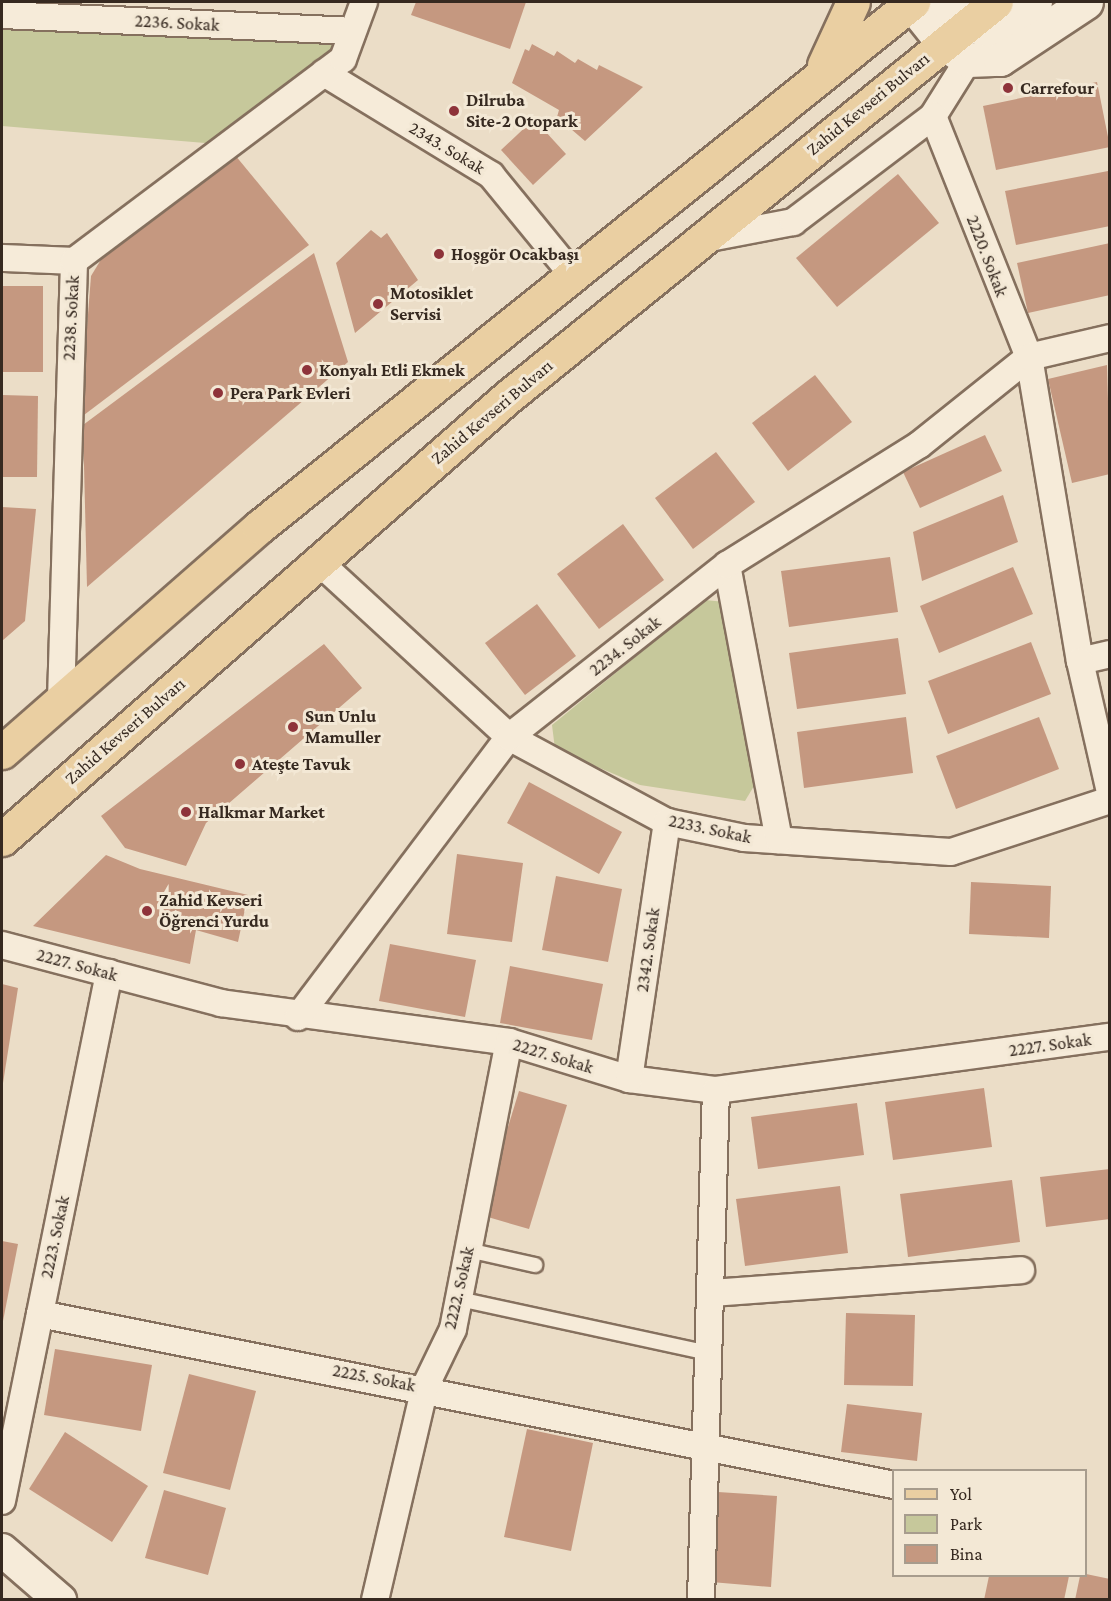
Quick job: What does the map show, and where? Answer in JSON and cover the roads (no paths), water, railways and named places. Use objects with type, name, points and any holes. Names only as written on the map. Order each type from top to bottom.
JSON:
[{"type":"main road","points":[[820,73],[853,2]]},
{"type":"main road","points":[[2,752],[259,527],[911,2],[1000,59],[1086,2]]},
{"type":"main road","name":"Zahid Kevseri Bulvarı","points":[[2,839],[509,396],[956,32],[996,2]]},
{"type":"main road","points":[[956,32],[987,29],[1035,2]]},
{"type":"street","name":"2238. Sokak","points":[[61,700],[75,261],[343,59],[364,2]]},
{"type":"street","name":"2236. Sokak","points":[[2,15],[353,32]]},
{"type":"street","points":[[702,239],[793,222],[933,116],[956,32]]},
{"type":"street","name":"2343. Sokak","points":[[324,73],[491,175],[572,274]]},
{"type":"street","name":"2220. Sokak","points":[[933,116],[1029,357],[1080,661],[1110,792]]},
{"type":"street","points":[[2,258],[75,261]]},
{"type":"street","points":[[1029,357],[1110,338]]},
{"type":"street","name":"2234. Sokak","points":[[298,1017],[509,737],[728,566],[920,445],[1029,357]]},
{"type":"street","name":"2233. Sokak","points":[[319,562],[509,737],[667,822],[779,840],[951,852],[1110,800]]},
{"type":"street","points":[[728,566],[779,840]]},
{"type":"street","points":[[1080,661],[1110,654]]},
{"type":"street","name":"2342. Sokak","points":[[629,1079],[667,822]]},
{"type":"street","name":"2227. Sokak","points":[[2,945],[109,974],[298,1017],[509,1042],[629,1079],[716,1090],[1110,1037]]},
{"type":"street","name":"2223. Sokak","points":[[2,1501],[109,974]]},
{"type":"street","name":"2222. Sokak","points":[[375,1599],[424,1388],[453,1329],[509,1042]]},
{"type":"street","points":[[700,1599],[707,1448],[716,1090]]},
{"type":"street","points":[[711,1293],[1020,1270]]},
{"type":"street","name":"2225. Sokak","points":[[40,1314],[424,1388],[892,1485]]},
{"type":"street","points":[[2,1550],[60,1599]]},
{"type":"lane","points":[[468,1250],[535,1265]]},
{"type":"lane","points":[[459,1299],[709,1353]]},
{"type":"place","name":"Carrefour","points":[[1008,88]]},
{"type":"place","name":"Dilruba Site-2 Otopark","points":[[454,111]]},
{"type":"place","name":"Hoşgör Ocakbaşı","points":[[439,254]]},
{"type":"place","name":"Motosiklet Servisi","points":[[378,304]]},
{"type":"place","name":"Konyalı Etli Ekmek","points":[[307,370]]},
{"type":"place","name":"Pera Park Evleri","points":[[218,393]]},
{"type":"place","name":"Sun Unlu Mamuller","points":[[293,727]]},
{"type":"place","name":"Ateşte Tavuk","points":[[240,764]]},
{"type":"place","name":"Halkmar Market","points":[[186,812]]},
{"type":"place","name":"Zahid Kevseri Öğrenci Yurdu","points":[[147,911]]}]
